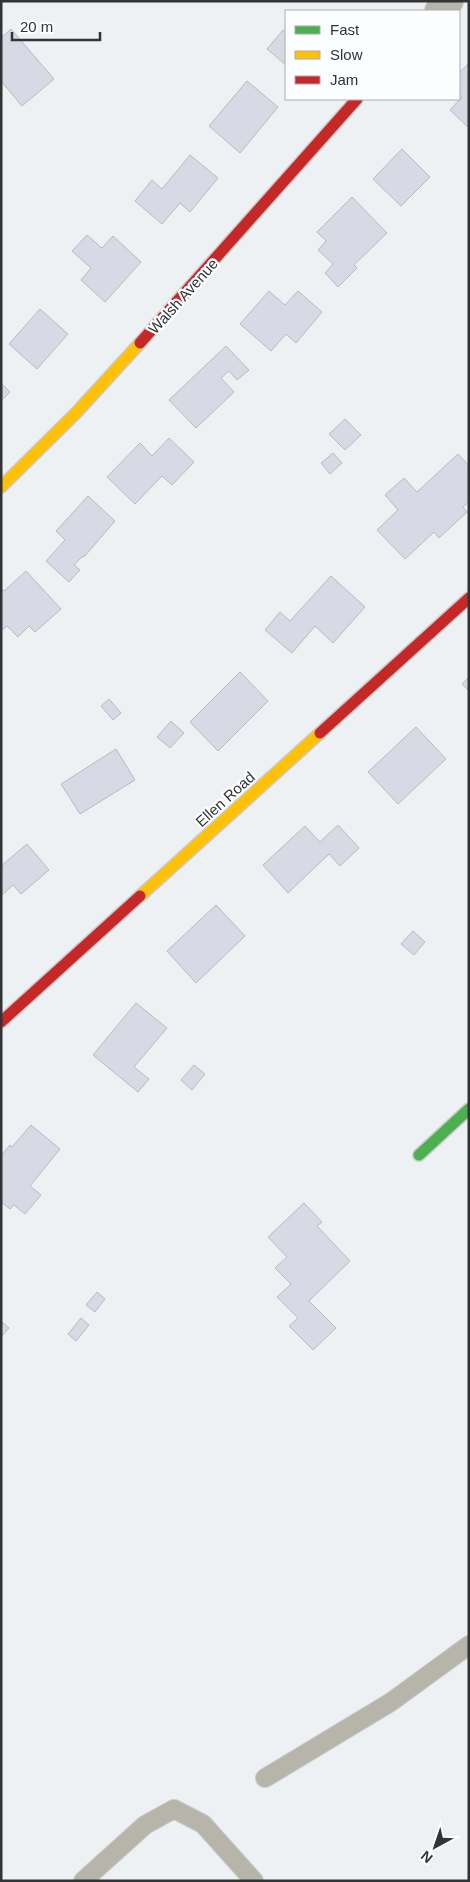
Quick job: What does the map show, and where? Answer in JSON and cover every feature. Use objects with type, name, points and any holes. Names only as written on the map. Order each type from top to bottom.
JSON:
[{"type":"street","points":[[440,10],[449,1]]},
{"type":"street","name":"Walsh Avenue","points":[[1,486],[76,412],[217,258],[356,100]]},
{"type":"street","name":"Ellen Road","points":[[1,1022],[469,598]]},
{"type":"street","points":[[419,1155],[469,1109]]},
{"type":"lane","points":[[265,1778],[391,1702],[469,1645]]},
{"type":"lane","points":[[83,1881],[145,1825],[174,1810],[203,1824],[254,1881]]},
{"type":"building","points":[[11,29],[54,79],[22,106],[1,81],[1,38]]},
{"type":"building","points":[[283,30],[285,31],[285,64],[267,49]]},
{"type":"building","points":[[469,63],[469,128],[450,110],[462,97],[460,95],[460,72]]},
{"type":"building","points":[[247,81],[278,107],[240,153],[209,126]]},
{"type":"building","points":[[402,149],[430,177],[401,206],[373,179]]},
{"type":"building","points":[[190,155],[218,178],[190,212],[180,203],[162,224],[135,201],[152,180],[162,189]]},
{"type":"building","points":[[352,197],[387,233],[354,265],[357,268],[338,287],[325,273],[333,264],[318,250],[326,241],[317,232]]},
{"type":"building","points":[[87,235],[102,248],[113,236],[141,262],[105,302],[81,280],[91,268],[72,251]]},
{"type":"building","points":[[269,291],[285,305],[298,291],[322,312],[296,343],[286,334],[271,351],[240,324]]},
{"type":"building","points":[[40,309],[68,334],[37,369],[9,344]]},
{"type":"building","points":[[226,346],[249,370],[237,380],[229,371],[221,378],[234,392],[196,428],[169,400]]},
{"type":"building","points":[[1,383],[10,392],[1,401]]},
{"type":"building","points":[[345,419],[361,435],[345,450],[329,434]]},
{"type":"building","points":[[169,438],[194,462],[172,485],[162,476],[135,504],[107,477],[140,443],[152,456]]},
{"type":"building","points":[[333,453],[342,463],[330,474],[321,463]]},
{"type":"building","points":[[458,454],[469,466],[469,502],[463,507],[467,512],[439,538],[434,532],[405,559],[377,530],[398,510],[385,495],[404,478],[417,492]]},
{"type":"building","points":[[88,496],[115,521],[84,557],[74,565],[80,570],[69,582],[46,561],[65,540],[56,531]]},
{"type":"building","points":[[26,571],[61,609],[35,632],[29,626],[18,637],[7,626],[1,631],[1,588],[4,591]]},
{"type":"building","points":[[331,576],[365,607],[333,643],[315,626],[292,653],[265,630],[280,612],[290,621]]},
{"type":"building","points":[[240,672],[268,701],[218,751],[190,722]]},
{"type":"building","points":[[469,677],[469,691],[462,684]]},
{"type":"building","points":[[109,699],[121,713],[113,720],[101,706]]},
{"type":"building","points":[[171,721],[184,733],[170,748],[157,737]]},
{"type":"building","points":[[416,727],[446,759],[398,804],[368,772]]},
{"type":"building","points":[[116,749],[135,780],[80,814],[61,784]]},
{"type":"building","points":[[338,825],[359,848],[340,866],[329,854],[288,893],[263,865],[305,826],[320,842]]},
{"type":"building","points":[[27,844],[49,870],[21,894],[13,885],[1,896],[1,866]]},
{"type":"building","points":[[216,905],[245,936],[196,983],[167,951]]},
{"type":"building","points":[[413,931],[425,942],[414,955],[401,944]]},
{"type":"building","points":[[136,1003],[167,1028],[134,1067],[149,1079],[138,1092],[93,1055]]},
{"type":"building","points":[[194,1065],[205,1074],[192,1090],[181,1080]]},
{"type":"building","points":[[31,1125],[60,1149],[30,1186],[41,1195],[25,1214],[14,1205],[10,1209],[1,1202],[1,1156],[10,1145],[12,1147]]},
{"type":"building","points":[[304,1203],[322,1222],[317,1226],[350,1261],[309,1301],[336,1328],[313,1350],[289,1326],[298,1318],[277,1297],[291,1284],[275,1268],[287,1257],[268,1237]]},
{"type":"building","points":[[97,1292],[105,1299],[95,1312],[86,1305]]},
{"type":"building","points":[[81,1318],[89,1325],[76,1341],[68,1334]]},
{"type":"building","points":[[1,1321],[9,1328],[1,1337]]},
{"type":"traffic: fast","points":[[419,1155],[469,1109]]},
{"type":"traffic: slow","points":[[1,487],[76,413],[140,343]]},
{"type":"traffic: slow","points":[[140,896],[320,733]]},
{"type":"traffic: jam","points":[[140,343],[356,100]]},
{"type":"traffic: jam","points":[[320,733],[469,598]]},
{"type":"traffic: jam","points":[[1,1022],[140,896]]}]
